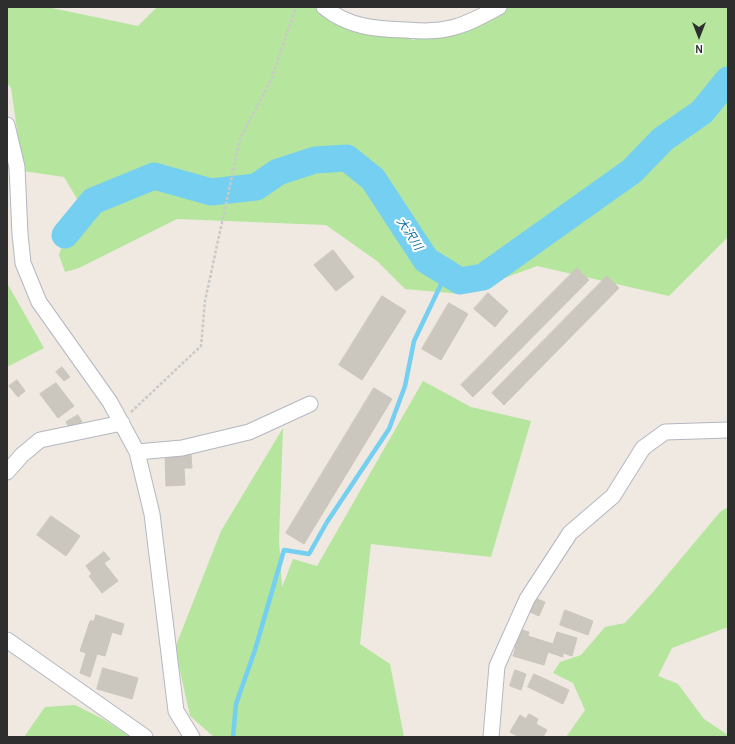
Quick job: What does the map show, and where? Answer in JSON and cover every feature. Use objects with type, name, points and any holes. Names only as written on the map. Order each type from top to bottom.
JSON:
[{"type":"street","points":[[324,7],[334,15],[372,29],[429,31],[452,28],[499,7]]},
{"type":"street","points":[[7,125],[17,168],[23,263],[39,302],[110,402],[137,452],[152,514],[176,712],[192,737]]},
{"type":"street","points":[[137,452],[182,448],[249,432],[310,404]]},
{"type":"street","points":[[7,472],[22,455],[40,440],[122,423]]},
{"type":"street","points":[[491,737],[497,666],[527,599],[570,533],[613,496],[643,448],[665,432],[728,430]]},
{"type":"street","points":[[7,640],[145,737]]},
{"type":"path","points":[[122,423],[132,410],[201,346],[205,301],[240,139],[271,80],[296,7]]},
{"type":"green space","points":[[7,7],[47,7],[138,26],[157,7],[334,7],[413,40],[506,7],[728,7],[728,237],[669,296],[537,266],[461,294],[405,289],[377,261],[326,225],[177,219],[79,268],[65,272],[59,255],[77,199],[64,177],[23,171],[11,88],[7,83]]},
{"type":"green space","points":[[7,283],[44,348],[7,367]]},
{"type":"green space","points":[[423,381],[471,407],[531,421],[491,557],[371,544],[360,644],[390,664],[404,737],[214,737],[190,716],[175,648],[221,531],[283,428],[279,540],[282,587],[293,559],[317,566]]},
{"type":"green space","points":[[728,507],[728,627],[672,648],[658,676],[678,684],[704,719],[728,735],[728,737],[566,737],[585,710],[573,683],[553,673],[560,662],[581,655],[605,627],[625,623],[720,512]]},
{"type":"green space","points":[[75,705],[103,719],[131,737],[24,737],[45,707]]},
{"type":"building","points":[[333,250],[354,277],[336,291],[314,265]]},
{"type":"building","points":[[577,268],[589,280],[473,397],[461,385]]},
{"type":"building","points":[[607,276],[619,288],[504,405],[492,393]]},
{"type":"building","points":[[488,293],[508,311],[495,327],[474,309]]},
{"type":"building","points":[[382,296],[406,311],[362,380],[339,365]]},
{"type":"building","points":[[449,303],[468,314],[441,360],[422,349]]},
{"type":"building","points":[[62,367],[70,377],[64,381],[56,372]]},
{"type":"building","points":[[17,380],[25,391],[18,397],[9,386]]},
{"type":"building","points":[[56,383],[74,406],[58,418],[40,394]]},
{"type":"building","points":[[374,388],[392,399],[304,544],[286,533]]},
{"type":"building","points":[[78,415],[82,422],[71,430],[66,422]]},
{"type":"building","points":[[191,454],[192,468],[184,468],[185,485],[166,486],[165,456]]},
{"type":"building","points":[[51,516],[80,536],[66,556],[37,535]]},
{"type":"building","points":[[104,552],[110,559],[104,563],[118,581],[102,593],[89,576],[92,574],[86,566]]},
{"type":"building","points":[[532,597],[545,602],[539,616],[526,610]]},
{"type":"building","points":[[565,610],[593,621],[588,635],[560,625]]},
{"type":"building","points":[[96,615],[124,624],[121,635],[112,632],[105,656],[97,654],[90,677],[80,673],[86,653],[80,651],[90,621],[94,621]]},
{"type":"building","points":[[518,629],[529,632],[528,636],[553,644],[557,632],[577,638],[572,656],[563,653],[563,657],[548,652],[544,665],[513,656],[516,647],[512,646]]},
{"type":"building","points":[[103,668],[138,678],[132,699],[97,689]]},
{"type":"building","points":[[515,670],[526,674],[521,690],[510,686]]},
{"type":"building","points":[[534,674],[569,690],[563,704],[528,687]]},
{"type":"building","points":[[529,714],[538,719],[536,724],[547,730],[543,737],[519,737],[510,732],[520,715],[526,719]]},
{"type":"waterway","name":"大沢川","points":[[65,235],[93,201],[154,176],[211,192],[256,187],[278,172],[315,160],[347,158],[373,179],[426,260],[460,281],[483,277],[632,171],[663,139],[702,112],[728,80]]},
{"type":"waterway","points":[[233,737],[236,704],[255,650],[284,550],[309,554],[327,522],[389,429],[405,386],[414,341],[446,274]]}]
